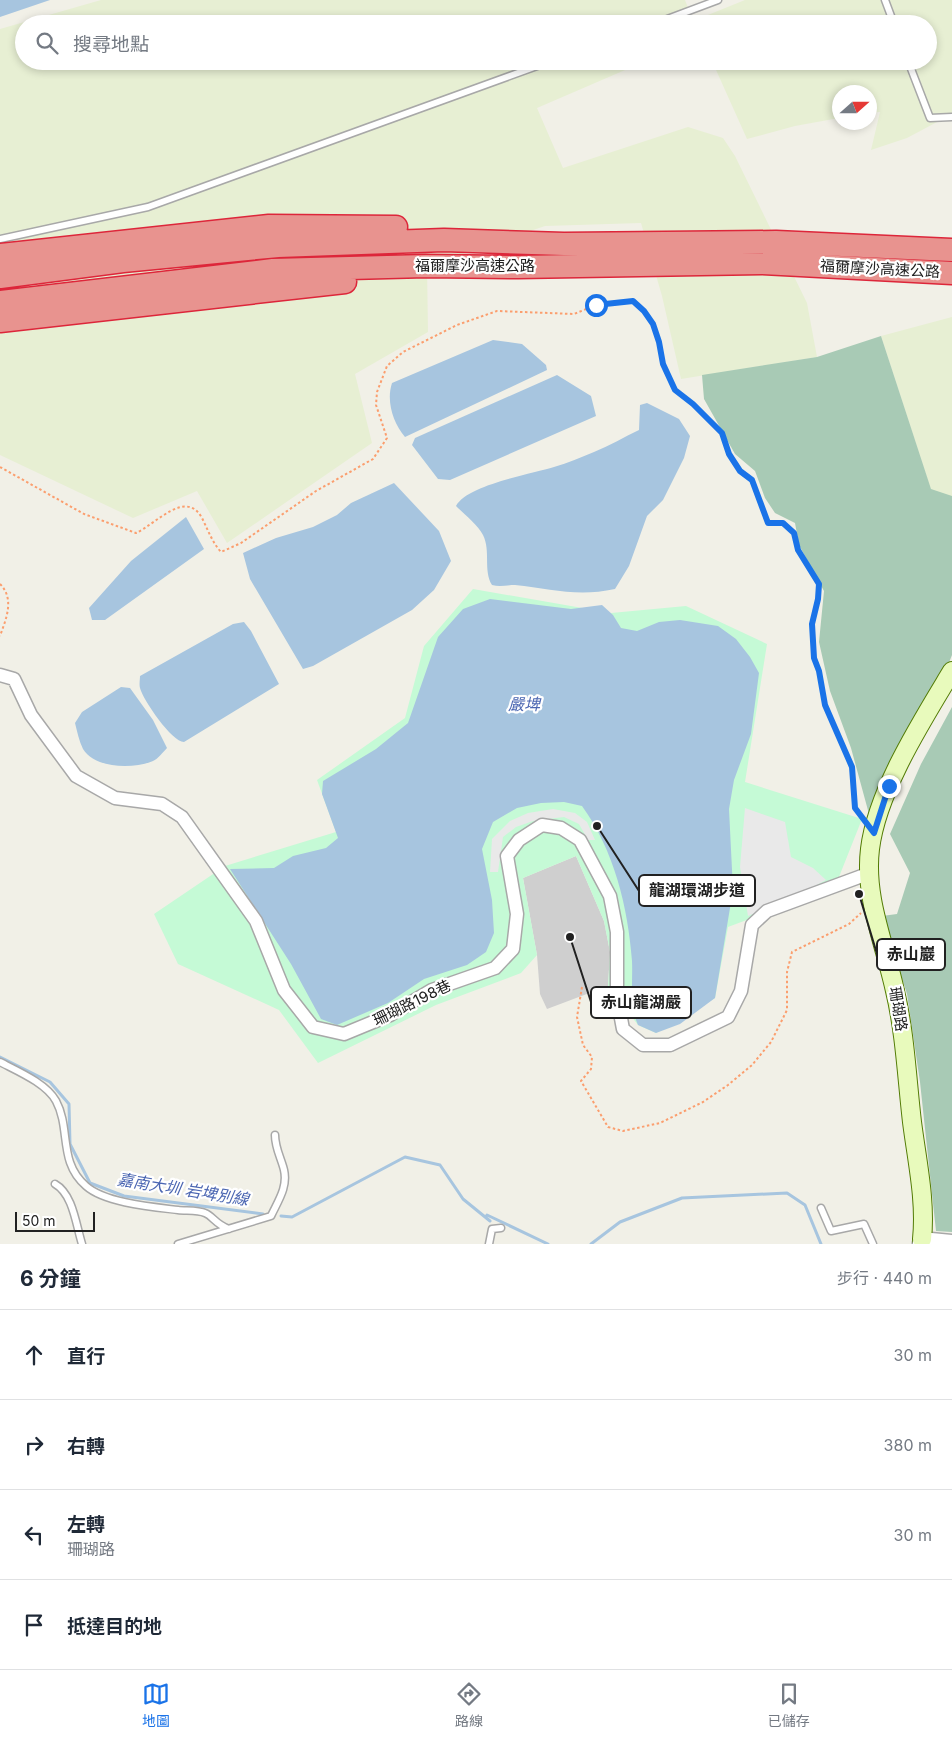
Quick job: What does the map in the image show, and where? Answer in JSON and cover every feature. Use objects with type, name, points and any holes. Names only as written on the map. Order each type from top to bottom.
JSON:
[{"type":"highway","points":[[0,255],[269,226],[513,228],[564,244]]},
{"type":"highway","name":"福爾摩沙高速公路","points":[[0,277],[123,261],[278,246],[444,240],[564,244],[776,242],[952,250]]},
{"type":"highway","name":"福爾摩沙高速公路","points":[[0,302],[273,270],[426,266],[518,267],[762,264],[952,273]]},
{"type":"highway","points":[[0,321],[314,285],[458,274],[518,267]]},
{"type":"street","name":"珊瑚路","points":[[920,1242],[923,1208],[901,1024],[896,993],[873,904],[870,848],[889,786],[902,758],[952,671]]},
{"type":"street","name":"珊瑚路198巷","points":[[0,675],[14,679],[31,715],[76,776],[115,798],[162,804],[182,817],[256,921],[284,990],[313,1027],[344,1034],[390,1015],[432,990],[495,968],[513,949],[517,914],[507,856],[518,840],[542,825],[561,828],[580,840],[610,896],[617,932],[617,997],[623,1029],[643,1045],[670,1045],[728,1017],[740,991],[752,925],[767,910],[870,873]]},
{"type":"street","points":[[920,1242],[952,1241]]},
{"type":"lane","points":[[678,15],[718,0]]},
{"type":"lane","points":[[885,0],[891,15]]},
{"type":"lane","points":[[0,239],[148,207],[526,70]]},
{"type":"lane","points":[[911,70],[930,118],[952,117]]},
{"type":"lane","points":[[0,1062],[34,1080],[56,1100],[67,1154],[73,1169],[87,1187],[96,1193],[147,1207],[205,1213],[217,1225],[229,1229]]},
{"type":"lane","points":[[178,1244],[271,1216],[282,1195],[285,1179],[275,1147],[275,1135]]},
{"type":"lane","points":[[55,1184],[63,1189],[76,1220],[82,1244]]},
{"type":"lane","points":[[821,1208],[831,1231],[864,1224],[873,1244]]},
{"type":"lane","points":[[489,1244],[492,1229],[501,1228]]},
{"type":"path","points":[[0,468],[84,514],[136,533],[179,506],[188,505],[196,509],[214,544],[221,552],[241,542],[316,491],[373,459],[387,438],[376,405],[382,376],[387,366],[403,352],[457,325],[497,311],[574,314],[596,305],[633,301],[644,311],[653,324],[663,364],[675,390],[693,404],[722,433],[729,454],[740,471],[752,480],[768,523],[783,523],[794,533],[798,550],[819,584],[818,599],[812,624],[814,658],[819,671],[825,705],[852,767],[855,808],[874,833]]},
{"type":"path","points":[[0,584],[8,594],[8,606],[7,619],[0,636]]},
{"type":"shaded area","points":[[745,808],[785,822],[791,857],[813,868],[826,880],[800,894],[748,916],[740,867]]},
{"type":"shaded area","points":[[553,809],[575,813],[587,822],[595,840],[588,840],[579,824],[564,817],[533,821],[516,827],[503,837],[498,872],[490,872],[492,839],[510,821],[528,813]]},
{"type":"shaded area","points":[[576,856],[604,921],[610,952],[608,986],[547,1009],[540,994],[537,955],[523,878]]},
{"type":"green space","points":[[101,0],[685,0],[691,15],[49,15]]},
{"type":"green space","points":[[745,0],[952,0],[952,121],[939,121],[907,138],[871,150],[880,112],[877,112],[877,85],[832,85],[832,119],[795,126],[747,139],[716,70],[937,70],[937,15],[708,15]]},
{"type":"green space","points":[[15,25],[15,70],[625,70],[537,108],[563,168],[688,127],[723,138],[735,156],[807,303],[817,357],[681,379],[662,296],[641,223],[545,226],[427,266],[428,332],[355,374],[372,443],[227,543],[197,491],[133,518],[0,455],[0,29]]},
{"type":"green space","points":[[952,317],[952,496],[948,496],[931,490],[881,336]]},
{"type":"green space","points":[[881,336],[931,489],[952,496],[952,655],[944,675],[912,729],[890,760],[883,787],[869,814],[851,748],[830,691],[819,642],[824,591],[799,545],[795,523],[775,513],[765,498],[755,471],[735,454],[704,399],[702,375],[817,357]]},
{"type":"green space","name":"嚴埤","points":[[473,589],[611,613],[686,606],[767,644],[745,782],[862,819],[835,887],[728,927],[715,998],[656,1033],[638,1025],[608,986],[610,952],[604,921],[576,856],[523,878],[537,955],[521,973],[436,1005],[318,1063],[279,1010],[178,964],[154,914],[225,866],[336,832],[317,780],[405,718],[424,646]]},
{"type":"green space","points":[[952,707],[952,1232],[936,1231],[920,1082],[907,994],[882,916],[897,914],[910,873],[890,834],[921,764]]},
{"type":"water","points":[[0,0],[50,0],[0,17]]},
{"type":"water","points":[[493,340],[522,344],[546,365],[547,370],[405,437],[394,419],[390,404],[392,383]]},
{"type":"water","points":[[557,375],[591,396],[596,416],[450,480],[438,479],[412,445],[415,438]]},
{"type":"water","points":[[647,403],[679,419],[690,436],[684,458],[663,500],[647,516],[629,566],[615,589],[577,592],[515,585],[492,585],[489,579],[487,547],[483,535],[456,506],[462,499],[486,486],[564,464],[600,450],[639,430],[640,405]]},
{"type":"water","points":[[394,483],[439,531],[451,561],[434,590],[412,610],[313,666],[303,669],[250,579],[243,553],[276,538],[313,527],[337,515],[351,503]]},
{"type":"water","points":[[186,517],[204,549],[105,620],[92,620],[89,608],[131,561]]},
{"type":"water","name":"嚴埤","points":[[490,599],[571,609],[602,605],[613,615],[621,628],[637,631],[659,622],[680,620],[718,626],[736,639],[750,657],[759,673],[751,734],[734,780],[729,809],[733,890],[715,998],[680,1024],[656,1033],[638,1025],[632,1002],[632,961],[623,900],[603,841],[582,806],[564,802],[541,803],[517,808],[493,822],[482,849],[492,900],[494,933],[486,952],[467,965],[424,979],[388,1003],[337,1025],[321,1019],[291,964],[230,869],[274,868],[293,856],[326,848],[338,838],[322,794],[323,781],[376,749],[408,723],[438,637],[463,609]]},
{"type":"water","points":[[244,622],[251,631],[279,684],[184,742],[179,740],[172,735],[146,702],[140,688],[140,676],[233,624]]},
{"type":"water","points":[[121,687],[130,688],[153,720],[167,748],[159,757],[145,764],[115,766],[105,764],[89,756],[83,749],[78,736],[75,723],[82,712]]},
{"type":"waterway","name":"嘉南大圳 岩埤別線","points":[[0,1057],[50,1082],[69,1104],[70,1144],[90,1183],[124,1196],[263,1214]]},
{"type":"waterway","name":"嘉南大圳 岩埤別線","points":[[281,1216],[292,1217],[405,1157],[440,1165],[463,1199],[490,1221]]},
{"type":"waterway","name":"嘉南大圳 岩埤別線","points":[[591,1244],[620,1222],[682,1198],[787,1193],[805,1205],[821,1244]]},
{"type":"waterway","name":"嘉南大圳 岩埤別線","points":[[487,1215],[548,1244]]},
{"type":"place","name":"龍湖環湖步道","points":[[597,826]]},
{"type":"place","name":"赤山巖","points":[[859,894]]},
{"type":"place","name":"赤山龍湖嚴","points":[[570,937]]},
{"type":"route","points":[[596,305],[633,301],[644,311],[653,324],[663,364],[675,390],[693,404],[722,433],[729,454],[740,471],[752,480],[768,523],[783,523],[794,533],[798,550],[819,584],[818,599],[812,624],[812,636],[814,658],[819,671],[825,705],[852,767],[852,793],[855,808],[874,833],[889,786]]}]
